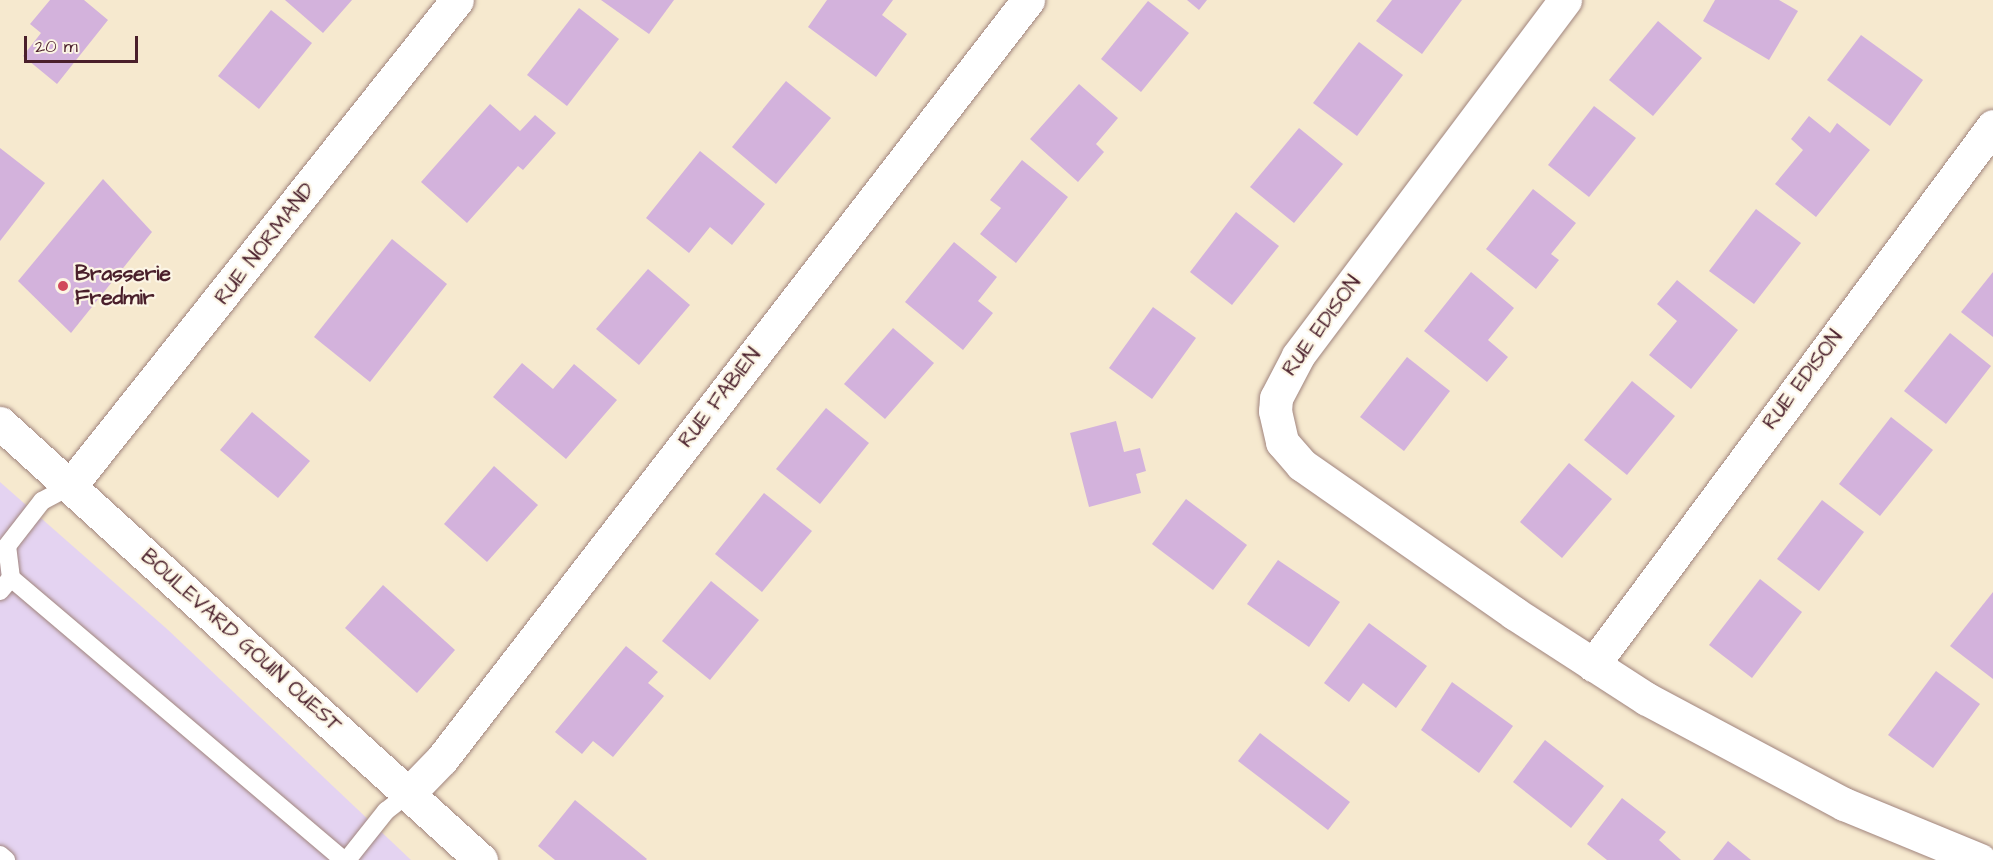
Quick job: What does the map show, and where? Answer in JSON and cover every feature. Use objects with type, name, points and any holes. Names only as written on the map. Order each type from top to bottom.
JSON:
[{"type":"street","name":"RUE NORMAND","points":[[70,486],[458,0]]},
{"type":"street","name":"RUE FABIEN","points":[[409,793],[442,759],[1028,0]]},
{"type":"street","name":"RUE EDISON","points":[[1565,0],[1298,356],[1281,384],[1275,411],[1282,442],[1302,465],[1593,665],[1647,699],[1786,776],[1875,818],[1980,860]]},
{"type":"street","name":"RUE EDISON","points":[[1593,665],[1993,126]]},
{"type":"street","name":"BOULEVARD GOUIN OUEST","points":[[0,423],[481,860]]},
{"type":"lane","points":[[70,486],[42,501],[7,546],[5,584],[345,860],[386,811],[409,793]]},
{"type":"lane","points":[[0,855],[6,860]]},
{"type":"shaded area","points":[[0,482],[167,629],[411,860],[0,860]]},
{"type":"building","points":[[50,0],[84,0],[108,20],[57,84],[23,56],[41,33],[30,24]]},
{"type":"building","points":[[285,0],[352,0],[323,33]]},
{"type":"building","points":[[601,0],[674,0],[649,34]]},
{"type":"building","points":[[827,0],[893,0],[882,15],[907,34],[876,77],[808,27]]},
{"type":"building","points":[[1187,0],[1207,0],[1199,10]]},
{"type":"building","points":[[1392,0],[1462,0],[1422,54],[1376,21]]},
{"type":"building","points":[[1715,0],[1779,0],[1798,11],[1769,60],[1703,21]]},
{"type":"building","points":[[1148,1],[1189,33],[1141,92],[1101,59]]},
{"type":"building","points":[[579,8],[619,39],[567,106],[527,75]]},
{"type":"building","points":[[271,10],[312,43],[259,109],[218,76]]},
{"type":"building","points":[[1658,21],[1702,58],[1653,116],[1609,80]]},
{"type":"building","points":[[1861,35],[1923,80],[1890,126],[1827,80]]},
{"type":"building","points":[[1359,42],[1403,75],[1357,136],[1313,103]]},
{"type":"building","points":[[786,81],[831,118],[776,184],[732,147]]},
{"type":"building","points":[[1079,84],[1118,118],[1096,144],[1104,152],[1078,182],[1030,139]]},
{"type":"building","points":[[490,104],[520,131],[535,115],[556,133],[523,170],[518,166],[467,223],[421,182]]},
{"type":"building","points":[[1594,106],[1636,138],[1589,197],[1548,165]]},
{"type":"building","points":[[1809,116],[1830,133],[1837,123],[1870,150],[1816,217],[1775,184],[1803,150],[1791,139]]},
{"type":"building","points":[[1299,128],[1343,164],[1294,223],[1250,187]]},
{"type":"building","points":[[0,148],[45,183],[0,241]]},
{"type":"building","points":[[700,151],[765,204],[732,245],[710,227],[689,253],[646,218]]},
{"type":"building","points":[[1022,160],[1068,197],[1016,263],[980,234],[1001,208],[990,200]]},
{"type":"building","points":[[103,179],[152,232],[71,333],[18,281]]},
{"type":"building","points":[[1533,189],[1576,223],[1551,254],[1559,260],[1536,289],[1486,249]]},
{"type":"building","points":[[1756,209],[1801,243],[1754,304],[1709,271]]},
{"type":"building","points":[[1236,212],[1279,246],[1232,305],[1190,272]]},
{"type":"building","points":[[392,239],[447,284],[370,382],[314,337]]},
{"type":"building","points":[[954,242],[997,277],[978,301],[993,313],[963,350],[905,302]]},
{"type":"building","points":[[648,269],[690,305],[639,365],[596,329]]},
{"type":"building","points":[[1471,272],[1514,308],[1488,340],[1508,357],[1487,382],[1424,331]]},
{"type":"building","points":[[1993,272],[1993,337],[1961,312]]},
{"type":"building","points":[[1677,280],[1738,330],[1691,389],[1649,355],[1677,321],[1657,304]]},
{"type":"building","points":[[1153,307],[1196,338],[1152,399],[1109,368]]},
{"type":"building","points":[[893,328],[934,363],[885,419],[844,384]]},
{"type":"building","points":[[1950,333],[1991,366],[1946,424],[1904,391]]},
{"type":"building","points":[[1407,357],[1450,391],[1404,451],[1360,417]]},
{"type":"building","points":[[522,363],[553,389],[574,364],[617,400],[566,459],[493,397]]},
{"type":"building","points":[[1632,381],[1675,416],[1627,475],[1584,440]]},
{"type":"building","points":[[826,408],[869,443],[820,504],[776,469]]},
{"type":"building","points":[[252,412],[310,461],[278,498],[220,450]]},
{"type":"building","points":[[1891,417],[1933,450],[1880,516],[1839,484]]},
{"type":"building","points":[[1116,421],[1124,452],[1140,448],[1146,471],[1136,474],[1141,493],[1089,507],[1070,433]]},
{"type":"building","points":[[1569,463],[1612,499],[1562,558],[1520,522]]},
{"type":"building","points":[[494,466],[538,505],[487,562],[444,524]]},
{"type":"building","points":[[764,493],[812,531],[762,592],[715,554]]},
{"type":"building","points":[[1186,499],[1247,545],[1213,590],[1152,544]]},
{"type":"building","points":[[1822,500],[1864,532],[1819,591],[1777,559]]},
{"type":"building","points":[[1278,560],[1340,602],[1309,647],[1247,604]]},
{"type":"building","points":[[1760,579],[1802,612],[1752,678],[1709,645]]},
{"type":"building","points":[[711,581],[759,620],[710,680],[662,641]]},
{"type":"building","points":[[383,585],[455,650],[417,693],[345,628]]},
{"type":"building","points":[[1993,592],[1993,679],[1950,646]]},
{"type":"building","points":[[1369,623],[1427,666],[1396,708],[1363,683],[1349,702],[1324,683]]},
{"type":"building","points":[[626,646],[658,672],[648,683],[664,696],[613,757],[593,741],[582,754],[555,732]]},
{"type":"building","points":[[1936,671],[1980,704],[1933,768],[1888,735]]},
{"type":"building","points":[[1452,682],[1513,726],[1479,773],[1421,730]]},
{"type":"building","points":[[1260,733],[1350,802],[1328,830],[1238,761]]},
{"type":"building","points":[[1545,740],[1604,786],[1571,828],[1513,782]]},
{"type":"building","points":[[1622,798],[1666,832],[1659,840],[1681,860],[1607,860],[1587,844]]},
{"type":"building","points":[[575,800],[647,859],[555,860],[538,846]]},
{"type":"building","points":[[1728,841],[1751,860],[1713,860]]},
{"type":"place","name":"Brasserie Fredmir","points":[[63,286]]}]
